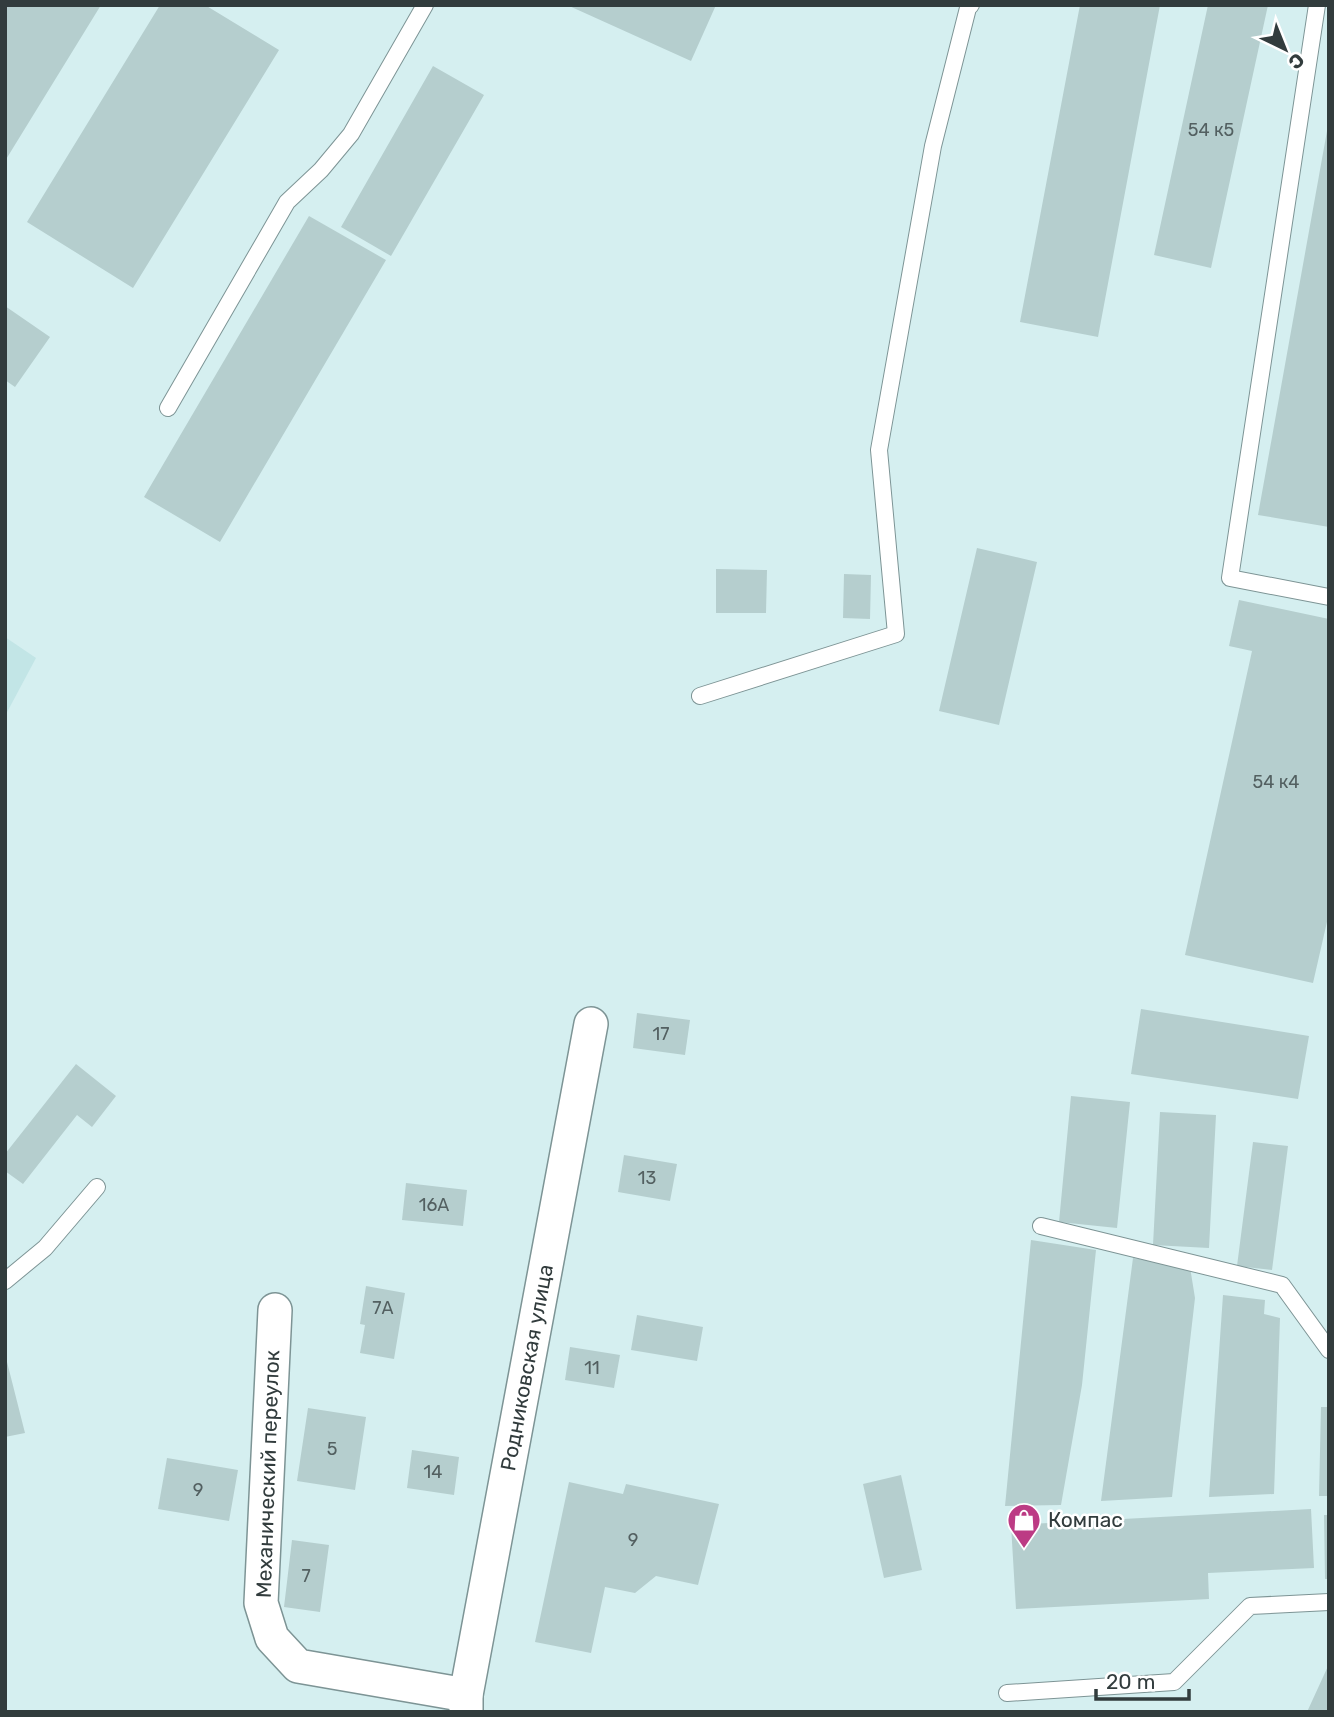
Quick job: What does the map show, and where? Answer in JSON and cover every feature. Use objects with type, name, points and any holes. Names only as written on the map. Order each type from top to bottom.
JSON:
[{"type":"street","name":"Родниковская улица","points":[[466,1703],[591,1024]]},
{"type":"street","name":"Механический переулок","points":[[275,1311],[261,1603],[272,1638],[298,1666],[466,1703]]},
{"type":"lane","points":[[168,408],[287,202],[321,170],[351,134],[425,5]]},
{"type":"lane","points":[[1317,5],[1230,578],[1329,597]]},
{"type":"lane","points":[[700,696],[897,634],[879,450],[933,146],[967,6]]},
{"type":"lane","points":[[5,1282],[45,1248],[97,1187]]},
{"type":"lane","points":[[1041,1226],[1282,1285],[1329,1349]]},
{"type":"lane","points":[[1007,1693],[1174,1682],[1250,1606],[1329,1602]]},
{"type":"shaded area","points":[[5,637],[36,658],[5,716]]},
{"type":"building","points":[[5,5],[101,5],[5,161]]},
{"type":"building","points":[[160,5],[205,5],[279,50],[133,288],[27,222]]},
{"type":"building","points":[[567,5],[716,5],[691,61]]},
{"type":"building","points":[[1080,5],[1160,5],[1098,337],[1020,322]]},
{"type":"building","points":[[1208,5],[1268,5],[1211,268],[1154,255]]},
{"type":"building","points":[[433,66],[484,95],[391,256],[341,227]]},
{"type":"building","points":[[1329,131],[1329,527],[1258,515]]},
{"type":"building","points":[[309,216],[386,260],[220,542],[144,497]]},
{"type":"building","points":[[5,306],[50,337],[15,387],[5,380]]},
{"type":"building","points":[[977,548],[1037,562],[999,725],[939,711]]},
{"type":"building","points":[[716,569],[767,570],[766,613],[716,613]]},
{"type":"building","points":[[844,574],[871,575],[870,619],[843,618]]},
{"type":"building","points":[[1239,600],[1329,619],[1329,913],[1313,983],[1185,955],[1252,651],[1229,646]]},
{"type":"building","points":[[1141,1009],[1309,1036],[1298,1099],[1131,1074]]},
{"type":"building","points":[[637,1013],[690,1020],[685,1055],[633,1048]]},
{"type":"building","points":[[76,1064],[116,1096],[92,1127],[77,1115],[23,1184],[5,1171],[5,1154]]},
{"type":"building","points":[[1071,1096],[1130,1102],[1117,1228],[1059,1222]]},
{"type":"building","points":[[1160,1112],[1216,1115],[1209,1248],[1153,1245]]},
{"type":"building","points":[[1253,1142],[1288,1146],[1272,1270],[1237,1266]]},
{"type":"building","points":[[624,1155],[677,1164],[670,1201],[618,1192]]},
{"type":"building","points":[[406,1183],[467,1190],[463,1226],[402,1220]]},
{"type":"building","points":[[1031,1240],[1096,1250],[1082,1385],[1061,1505],[1005,1506]]},
{"type":"building","points":[[1133,1258],[1190,1267],[1195,1298],[1172,1497],[1101,1501]]},
{"type":"building","points":[[366,1286],[405,1293],[394,1359],[360,1353],[365,1325],[360,1324]]},
{"type":"building","points":[[1223,1295],[1265,1300],[1264,1314],[1280,1318],[1274,1494],[1209,1497]]},
{"type":"building","points":[[637,1315],[703,1327],[697,1361],[631,1350]]},
{"type":"building","points":[[570,1347],[620,1355],[614,1388],[565,1380]]},
{"type":"building","points":[[5,1354],[25,1433],[5,1437]]},
{"type":"building","points":[[1321,1407],[1329,1407],[1329,1496],[1319,1496]]},
{"type":"building","points":[[308,1408],[366,1417],[355,1490],[297,1481]]},
{"type":"building","points":[[412,1450],[459,1457],[454,1495],[407,1488]]},
{"type":"building","points":[[167,1458],[238,1470],[229,1521],[158,1509]]},
{"type":"building","points":[[901,1475],[922,1570],[884,1578],[863,1484]]},
{"type":"building","points":[[569,1482],[623,1494],[626,1484],[719,1504],[698,1585],[656,1576],[635,1593],[605,1587],[591,1653],[535,1642]]},
{"type":"building","points":[[1311,1509],[1314,1568],[1208,1573],[1209,1599],[1016,1609],[1011,1525]]},
{"type":"building","points":[[1324,1515],[1329,1515],[1329,1579],[1325,1579]]},
{"type":"building","points":[[292,1540],[329,1545],[320,1612],[284,1607]]},
{"type":"building","points":[[1329,1664],[1329,1712],[1307,1712]]},
{"type":"place","name":"Компас","points":[[1024,1550]]}]
